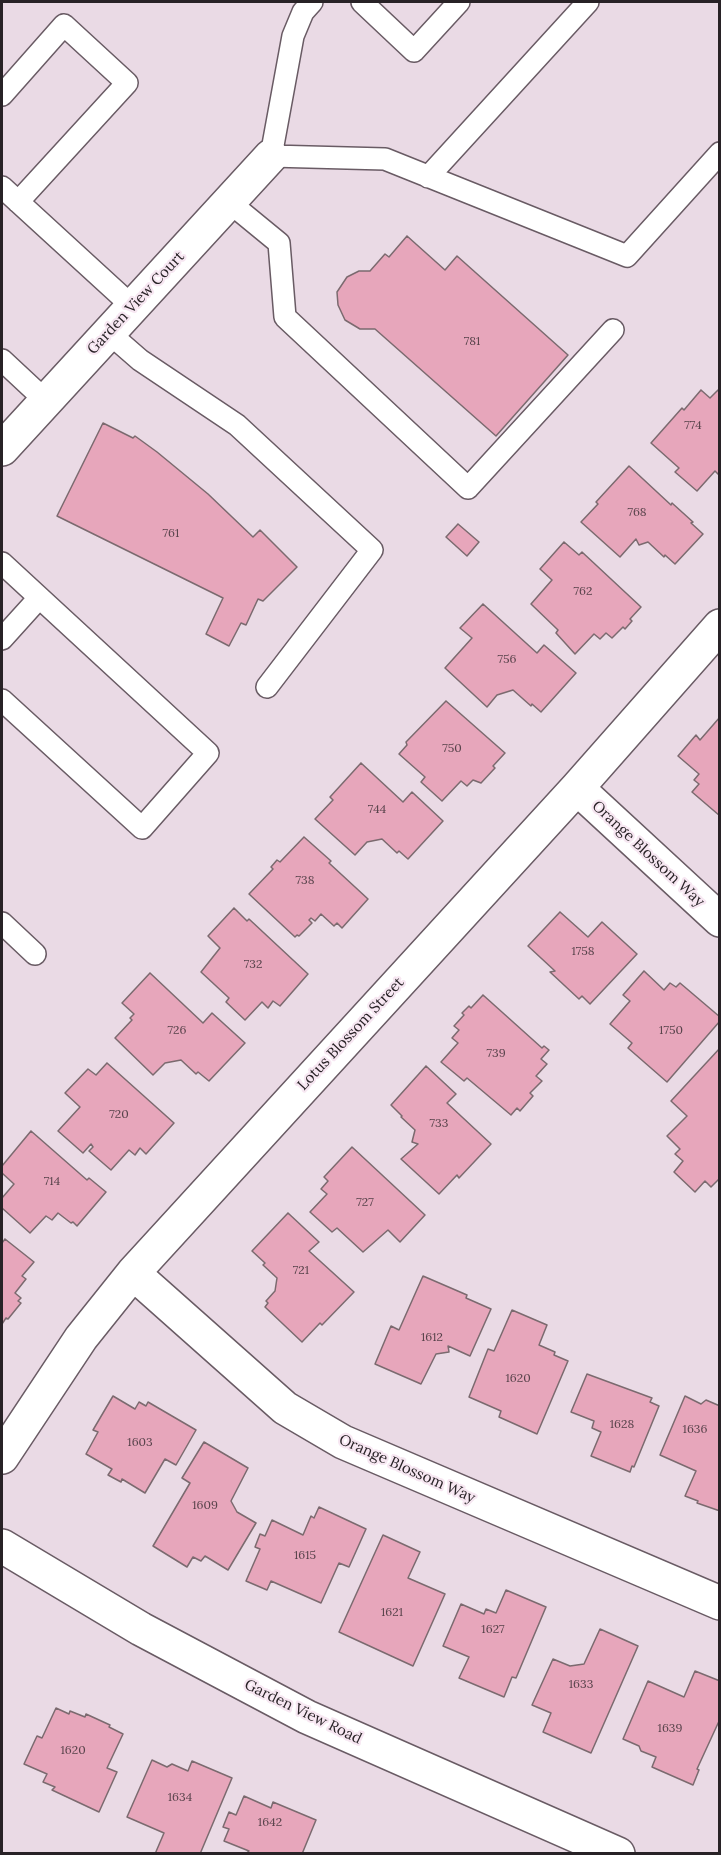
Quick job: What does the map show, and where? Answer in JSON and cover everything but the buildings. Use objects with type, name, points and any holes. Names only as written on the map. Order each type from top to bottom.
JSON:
[{"type":"street","name":"Garden View Court","points":[[2,449],[271,156]]},
{"type":"street","name":"Lotus Blossom Street","points":[[2,1457],[81,1338],[133,1273],[577,788],[720,626]]},
{"type":"street","name":"Orange Blossom Way","points":[[577,788],[720,920]]},
{"type":"street","name":"Orange Blossom Way","points":[[133,1273],[285,1408],[343,1442],[720,1603]]},
{"type":"street","name":"Garden View Road","points":[[2,1546],[141,1629],[307,1717],[618,1854]]},
{"type":"lane","points":[[312,2],[303,12],[293,36],[271,156],[385,159],[627,256],[720,153]]},
{"type":"lane","points":[[362,2],[414,51],[459,2]]},
{"type":"lane","points":[[428,177],[588,2]]},
{"type":"lane","points":[[2,95],[64,25],[127,83],[18,202]]},
{"type":"lane","points":[[2,187],[133,307]]},
{"type":"lane","points":[[229,202],[279,243],[285,317],[468,488],[613,330]]},
{"type":"lane","points":[[109,333],[140,360],[237,425],[372,550],[267,687]]},
{"type":"lane","points":[[2,360],[46,401]]},
{"type":"lane","points":[[2,563],[208,753],[142,828],[2,700]]},
{"type":"lane","points":[[2,639],[39,598]]},
{"type":"lane","points":[[2,923],[35,954]]}]
